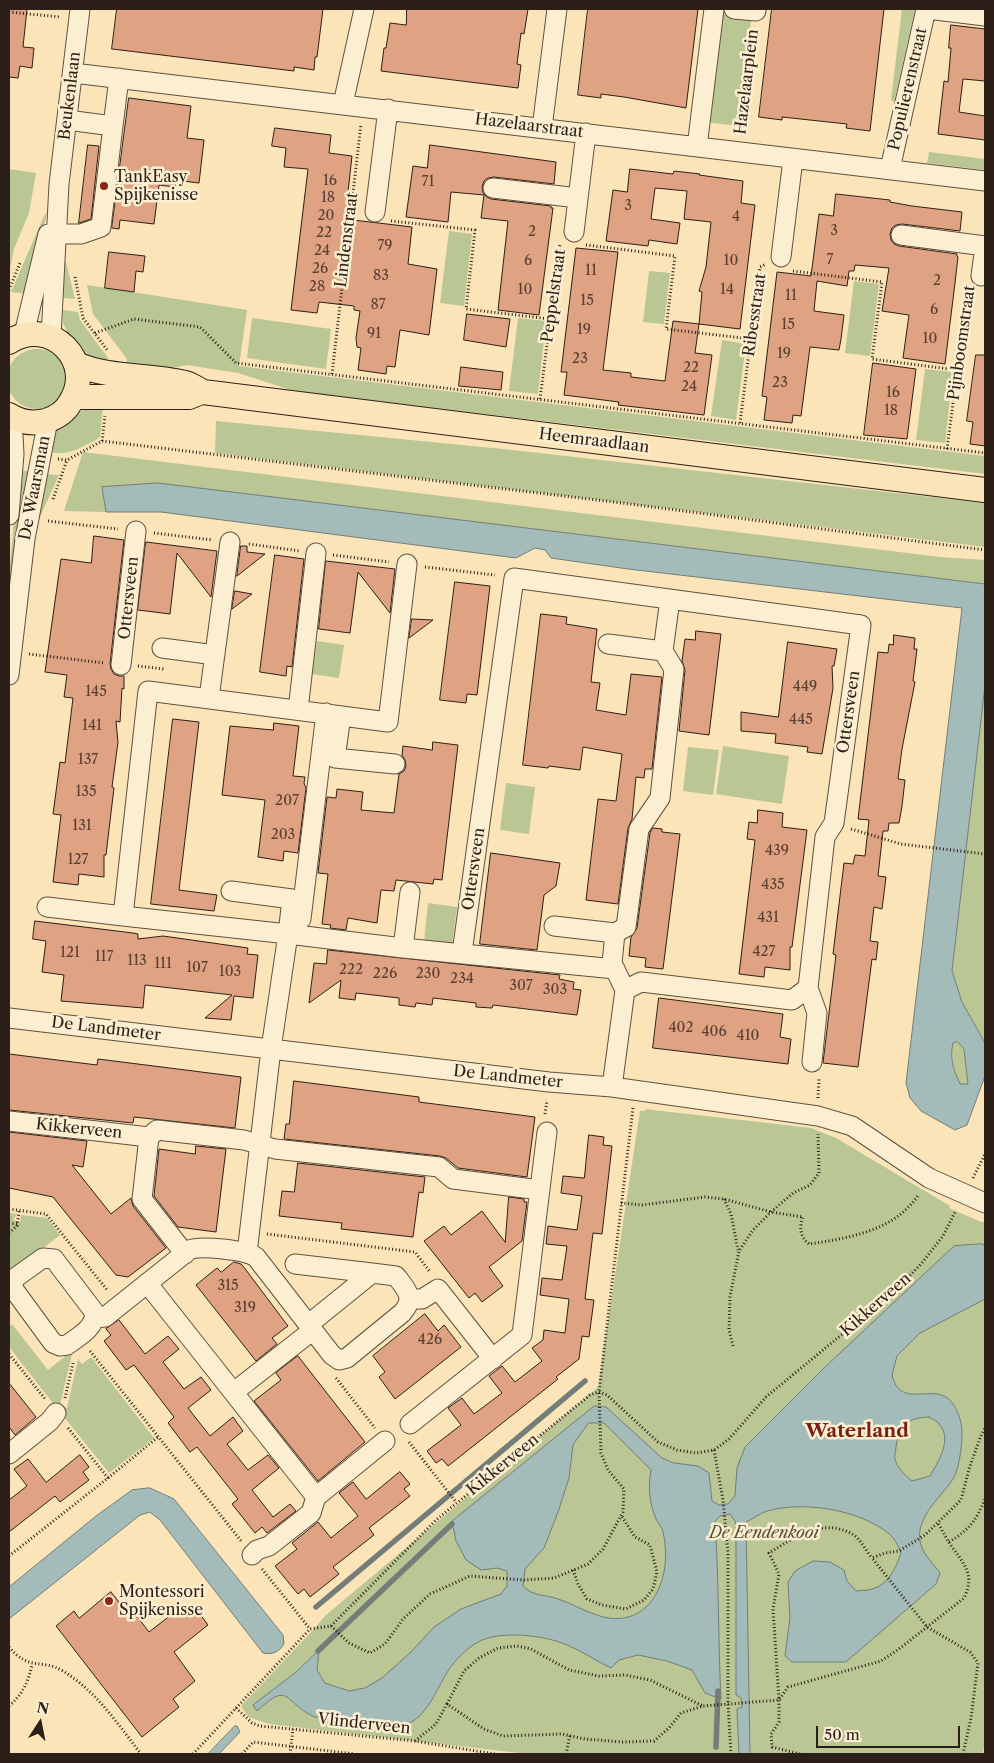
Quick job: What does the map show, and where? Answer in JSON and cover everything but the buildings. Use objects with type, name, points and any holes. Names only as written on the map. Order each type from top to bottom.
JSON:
[{"type":"main road","points":[[10,416],[23,422],[35,423],[48,420],[68,407],[78,386],[76,364],[70,352],[62,344],[51,337],[38,334],[17,338]]},
{"type":"main road","name":"Heemraadlaan","points":[[76,364],[87,369],[110,373],[187,383],[203,392],[985,490]]},
{"type":"main road","name":"Heemraadlaan","points":[[74,397],[189,397],[203,392]]},
{"type":"street","points":[[342,104],[364,9]]},
{"type":"street","points":[[542,128],[557,9]]},
{"type":"street","points":[[697,147],[714,9]]},
{"type":"street","name":"Hazelaarplein","points":[[734,9],[756,11]]},
{"type":"street","points":[[927,9],[985,16]]},
{"type":"street","name":"Populierenstraat","points":[[890,169],[927,9]]},
{"type":"street","name":"Beukenlaan","points":[[51,337],[59,184],[80,14]]},
{"type":"street","name":"Hazelaarstraat","points":[[73,73],[985,181]]},
{"type":"street","points":[[57,234],[81,234],[101,227],[119,78]]},
{"type":"street","name":"Lindenstraat","points":[[374,217],[388,109]]},
{"type":"street","points":[[68,120],[113,126]]},
{"type":"street","name":"Peppelstraat","points":[[577,238],[578,198],[586,133]]},
{"type":"street","name":"Ribesstraat","points":[[779,265],[793,158]]},
{"type":"street","name":"Beukenlaan","points":[[17,338],[59,184]]},
{"type":"street","points":[[493,188],[578,198]]},
{"type":"street","name":"Pijnboomstraat","points":[[901,235],[985,246],[981,276]]},
{"type":"street","name":"De Waarsman","points":[[9,515],[14,454],[10,416]]},
{"type":"street","name":"De Waarsman","points":[[9,675],[25,539],[48,420]]},
{"type":"street","name":"Ottersveen","points":[[121,664],[136,531]]},
{"type":"street","points":[[209,698],[230,542]]},
{"type":"street","points":[[298,710],[316,553]]},
{"type":"street","points":[[123,916],[148,691],[388,722],[407,564]]},
{"type":"street","name":"Ottersveen","points":[[462,952],[514,578],[861,625],[834,823],[825,837],[808,988],[817,1013],[812,1062]]},
{"type":"street","points":[[554,926],[615,933],[626,927],[639,829],[660,798],[674,669],[663,651],[670,599]]},
{"type":"street","points":[[608,644],[663,651]]},
{"type":"street","points":[[162,648],[215,655]]},
{"type":"street","points":[[333,715],[335,758],[395,764]]},
{"type":"street","points":[[247,1253],[271,1049],[294,935],[333,715]]},
{"type":"street","points":[[231,891],[292,899],[294,935]]},
{"type":"street","points":[[403,948],[410,892]]},
{"type":"street","points":[[47,908],[403,948],[462,952],[615,969]]},
{"type":"street","points":[[612,1087],[625,990],[612,963],[615,933]]},
{"type":"street","points":[[625,990],[641,982],[792,1000],[808,988]]},
{"type":"street","name":"De Landmeter","points":[[9,1018],[549,1082],[612,1087],[818,1116],[852,1126],[929,1178],[985,1204]]},
{"type":"street","name":"Kikkerveen","points":[[9,1122],[149,1137],[157,1130],[244,1140],[275,1149],[439,1167],[453,1179],[540,1190]]},
{"type":"street","points":[[252,1555],[257,1550],[269,1546],[311,1513],[316,1497],[522,1335],[547,1132]]},
{"type":"street","points":[[149,1137],[142,1199],[185,1254]]},
{"type":"street","points":[[95,1318],[105,1317],[194,1248],[247,1253],[256,1257],[332,1355],[339,1360],[347,1358],[406,1308],[409,1299],[407,1290],[396,1276],[295,1264]]},
{"type":"street","points":[[43,1258],[54,1260],[93,1309],[95,1318],[91,1326],[63,1346],[53,1343],[13,1291],[12,1284],[15,1278],[43,1258]]},
{"type":"street","points":[[234,1392],[372,1273]]},
{"type":"street","points":[[147,1283],[316,1497]]},
{"type":"street","points":[[409,1299],[422,1299],[438,1289],[493,1359]]},
{"type":"street","points":[[9,1454],[50,1421],[56,1413]]},
{"type":"path","name":"Hazelaarplein","points":[[739,152],[756,11]]},
{"type":"path","points":[[9,12],[80,14]]},
{"type":"path","name":"Lindenstraat","points":[[332,374],[363,106]]},
{"type":"path","points":[[350,217],[374,217],[475,230],[466,309],[550,319]]},
{"type":"path","points":[[577,238],[675,256],[666,329],[751,339]]},
{"type":"path","name":"Peppelstraat","points":[[540,399],[560,242],[577,238]]},
{"type":"path","points":[[760,267],[779,265],[882,282],[872,359],[957,370]]},
{"type":"path","name":"Ribesstraat","points":[[740,423],[760,267],[779,265]]},
{"type":"path","points":[[73,269],[83,318],[110,352],[110,373]]},
{"type":"path","name":"Pijnboomstraat","points":[[947,448],[969,280],[981,276]]},
{"type":"path","points":[[95,333],[134,318],[200,328],[236,363],[985,453]]},
{"type":"path","points":[[107,398],[102,440],[604,501],[985,550]]},
{"type":"path","points":[[44,521],[230,542],[514,578]]},
{"type":"path","points":[[834,823],[901,844],[985,854]]},
{"type":"path","points":[[733,1346],[728,1330],[730,1297],[739,1251],[753,1230],[771,1212],[793,1193],[810,1185],[819,1173],[819,1072],[812,1062]]},
{"type":"path","points":[[547,1132],[544,1124],[549,1082]]},
{"type":"path","points":[[193,1754],[310,1629],[331,1626],[349,1643],[370,1652],[385,1644],[404,1619],[430,1594],[470,1576],[525,1580],[554,1578],[588,1564],[602,1550],[621,1515],[624,1489],[608,1470],[601,1453],[598,1392],[635,1090]]},
{"type":"path","name":"Kikkerveen","points":[[714,1450],[729,1439],[766,1397],[897,1289],[921,1264],[943,1236],[985,1154]]},
{"type":"path","points":[[621,1203],[642,1205],[705,1197],[724,1199],[771,1212],[803,1216],[800,1224],[801,1231],[803,1239],[808,1244],[840,1239],[866,1232],[894,1220],[914,1202],[929,1178]]},
{"type":"path","points":[[724,1199],[731,1214],[739,1251]]},
{"type":"path","points":[[9,1233],[18,1224],[19,1211]]},
{"type":"path","points":[[9,1223],[18,1224]]},
{"type":"path","points":[[249,1232],[415,1252],[437,1280],[438,1289]]},
{"type":"path","points":[[56,1413],[63,1406],[79,1336]]},
{"type":"path","points":[[79,1336],[310,1629]]},
{"type":"path","points":[[9,1354],[108,1478]]},
{"type":"path","points":[[339,1360],[336,1379],[399,1433],[456,1502]]},
{"type":"path","points":[[598,1392],[607,1395],[658,1442],[677,1450],[696,1453],[714,1450],[723,1500],[728,1553],[728,1704],[731,1754]]},
{"type":"path","name":"Kikkerveen","points":[[331,1626],[456,1502],[590,1395],[598,1392]]},
{"type":"path","points":[[872,1558],[899,1551],[925,1535],[960,1500],[969,1469],[985,1428]]},
{"type":"path","points":[[9,1556],[158,1437]]},
{"type":"path","points":[[949,1542],[964,1533],[977,1518],[984,1506],[985,1499]]},
{"type":"path","points":[[573,1570],[578,1584],[587,1599],[626,1609],[644,1600],[653,1589],[657,1572],[650,1545],[635,1537],[621,1515]]},
{"type":"path","points":[[447,1704],[484,1729],[503,1736],[562,1734],[622,1742],[654,1741],[669,1728],[681,1713],[703,1706],[779,1700],[788,1687],[881,1661],[964,1598],[968,1590],[968,1569],[938,1523]]},
{"type":"path","points":[[800,1754],[772,1747],[771,1734],[779,1722],[773,1609],[779,1574],[769,1554],[795,1538],[819,1528],[833,1527],[854,1534],[927,1627],[970,1652],[978,1662],[971,1718],[963,1754]]},
{"type":"path","points":[[9,1646],[21,1659],[32,1664],[60,1670],[78,1681],[95,1696],[141,1754]]},
{"type":"path","points":[[415,1741],[436,1724],[464,1671],[479,1658],[498,1648],[517,1646],[531,1649],[569,1670],[599,1676],[624,1676],[650,1680],[703,1706]]},
{"type":"path","points":[[9,1706],[22,1692],[32,1664]]},
{"type":"path","name":"Vlinderveen","points":[[236,1708],[252,1724],[260,1726],[415,1741],[474,1753],[495,1754]]},
{"type":"path","points":[[290,1754],[293,1730]]},
{"type":"path","points":[[566,1754],[570,1735]]},
{"type":"path","points":[[242,1754],[253,1742],[355,1754]]},
{"type":"green space","points":[[717,9],[752,13],[739,126],[704,122]]},
{"type":"green space","points":[[902,9],[915,9],[894,102],[891,100]]},
{"type":"green space","points":[[929,152],[985,159],[985,170],[927,163]]},
{"type":"green space","points":[[9,169],[36,173],[29,213],[14,249],[9,274]]},
{"type":"green space","points":[[47,213],[29,294],[11,292],[44,216]]},
{"type":"green space","points":[[449,231],[472,234],[464,306],[440,303]]},
{"type":"green space","points":[[66,262],[75,299],[63,298]]},
{"type":"green space","points":[[649,271],[670,273],[664,324],[643,322]]},
{"type":"green space","points":[[854,281],[879,284],[870,356],[845,353]]},
{"type":"green space","points":[[87,285],[247,310],[239,366],[985,456],[985,474],[294,391],[238,373],[187,365],[150,373],[126,370],[127,359],[93,314]]},
{"type":"green space","points":[[63,310],[78,312],[80,320],[108,358],[107,367],[87,359],[70,338],[63,323]]},
{"type":"green space","points":[[252,318],[331,329],[326,369],[247,358]]},
{"type":"green space","points":[[518,318],[546,321],[538,394],[509,391]]},
{"type":"green space","points":[[722,340],[746,344],[736,420],[711,416]]},
{"type":"green space","points":[[37,349],[54,354],[62,362],[67,379],[62,396],[54,404],[37,409],[20,404],[12,396],[7,379],[12,362],[20,354]]},
{"type":"green space","points":[[925,369],[953,372],[945,443],[916,440]]},
{"type":"green space","points":[[103,406],[100,437],[73,451],[62,453],[48,452],[54,433],[59,427],[81,411],[90,407]]},
{"type":"green space","points":[[216,421],[503,449],[985,503],[985,547],[215,453]]},
{"type":"green space","points":[[83,452],[940,557],[985,560],[985,584],[320,503],[102,487],[106,512],[64,511]]},
{"type":"green space","points":[[19,470],[33,472],[9,621],[9,575]]},
{"type":"green space","points":[[44,474],[59,475],[39,519],[34,518]]},
{"type":"green space","points":[[317,641],[344,645],[339,678],[312,674]]},
{"type":"green space","points":[[985,685],[985,1043],[962,1002],[952,971]]},
{"type":"green space","points":[[723,746],[789,756],[782,804],[716,794]]},
{"type":"green space","points":[[688,747],[719,750],[713,795],[683,791]]},
{"type":"green space","points":[[506,783],[535,787],[529,834],[500,830]]},
{"type":"green space","points":[[428,903],[457,907],[452,945],[424,942]]},
{"type":"green space","points":[[958,1042],[964,1049],[968,1084],[960,1084],[953,1064],[953,1043]]},
{"type":"green space","name":"De Eendenkooi","points":[[645,1109],[811,1128],[836,1138],[950,1206],[949,1208],[985,1222],[985,1738],[983,1754],[528,1754],[269,1724],[248,1717],[241,1706],[326,1615],[598,1387],[640,1111],[645,1111]]},
{"type":"green space","points":[[9,1213],[17,1214],[13,1220],[20,1222],[21,1215],[47,1218],[60,1235],[9,1274]]},
{"type":"green space","points":[[12,1324],[48,1370],[73,1350],[60,1405],[56,1407],[9,1347],[9,1327]]},
{"type":"green space","points":[[91,1357],[154,1438],[109,1473],[61,1413],[67,1408],[78,1359],[82,1364]]},
{"type":"water","points":[[158,483],[985,584],[985,685],[952,971],[962,1002],[985,1043],[985,1076],[967,1125],[955,1130],[921,1111],[910,1098],[906,1083],[962,608],[628,569],[551,558],[545,550],[535,548],[516,558],[161,512],[106,512],[102,487]],"holes":[[[958,1042],[964,1049],[968,1084],[960,1084],[952,1059],[953,1043]]]},
{"type":"water","points":[[982,1244],[985,1246],[985,1299],[920,1333],[897,1356],[892,1375],[898,1388],[906,1393],[941,1395],[949,1399],[956,1408],[961,1423],[961,1451],[958,1467],[953,1479],[928,1510],[920,1528],[922,1548],[940,1573],[936,1584],[846,1662],[792,1662],[785,1656],[790,1618],[788,1582],[795,1571],[813,1561],[830,1562],[844,1570],[847,1581],[856,1591],[868,1590],[883,1584],[891,1575],[901,1552],[892,1537],[876,1525],[861,1518],[830,1509],[813,1507],[781,1508],[764,1512],[746,1522],[750,1754],[739,1754],[737,1709],[742,1707],[741,1698],[736,1695],[736,1528],[735,1521],[730,1514],[720,1516],[715,1521],[721,1699],[705,1693],[692,1670],[667,1661],[638,1655],[619,1660],[611,1668],[567,1645],[535,1636],[510,1635],[487,1638],[466,1651],[451,1667],[426,1709],[407,1724],[395,1725],[315,1717],[282,1695],[268,1702],[257,1711],[253,1705],[296,1672],[319,1650],[317,1670],[325,1683],[349,1691],[365,1688],[382,1678],[411,1652],[434,1627],[461,1609],[501,1594],[507,1586],[507,1571],[497,1568],[481,1570],[466,1560],[456,1541],[452,1521],[594,1406],[606,1407],[662,1458],[674,1463],[698,1466],[709,1473],[712,1501],[719,1505],[728,1504],[735,1496],[737,1468],[745,1447],[824,1368],[954,1246]],"holes":[[[929,1417],[938,1423],[943,1430],[945,1436],[943,1450],[930,1476],[912,1481],[896,1462],[897,1439],[905,1424],[915,1419]],[[589,1423],[604,1423],[651,1470],[649,1489],[651,1501],[665,1542],[664,1573],[658,1591],[641,1611],[618,1619],[606,1618],[553,1597],[535,1594],[523,1586],[525,1569],[544,1548],[558,1512],[569,1478],[573,1445]]]},
{"type":"water","points":[[150,1488],[174,1499],[283,1635],[284,1644],[278,1651],[263,1653],[160,1520],[150,1512],[140,1515],[9,1619],[9,1587],[96,1516],[132,1490]]},
{"type":"water","points":[[237,1726],[240,1732],[219,1754],[208,1754]]},
{"type":"waterway","points":[[316,1607],[585,1381]]},
{"type":"waterway","points":[[318,1651],[452,1524]]},
{"type":"waterway","points":[[716,1747],[718,1691]]},
{"type":"place","name":"TankEasy Spijkenisse","points":[[104,186]]},
{"type":"place","name":"Montessori Spijkenisse","points":[[109,1601]]},
{"type":"district","name":"Waterland","points":[[857,1432]]}]
